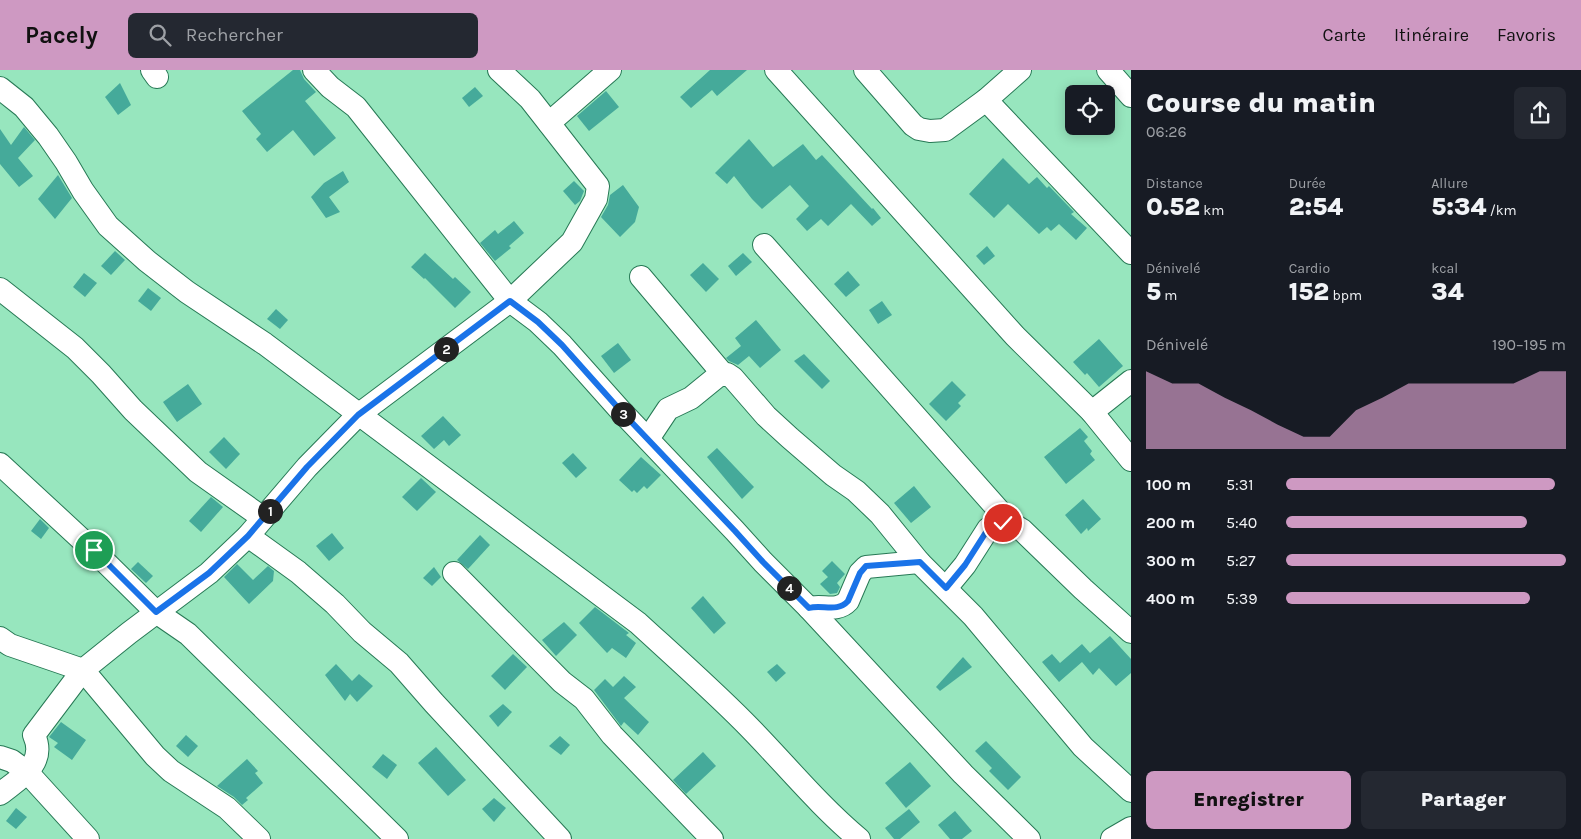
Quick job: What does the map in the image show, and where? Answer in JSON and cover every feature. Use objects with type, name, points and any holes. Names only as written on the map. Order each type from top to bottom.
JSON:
[{"type":"street","points":[[314,70],[330,87],[356,107],[510,301],[538,322],[562,345],[963,774],[1029,839]]},
{"type":"street","points":[[0,794],[27,772],[38,756],[37,742],[34,735],[83,670],[209,573],[248,536],[307,467],[358,415],[510,301],[572,242],[598,193],[598,186],[530,99],[499,70]]},
{"type":"street","points":[[549,123],[610,70]]},
{"type":"street","points":[[776,70],[1015,336],[1092,412],[1131,460]]},
{"type":"street","points":[[865,70],[913,125],[924,130],[937,131],[945,130],[986,100],[1020,70]]},
{"type":"street","points":[[1108,70],[1131,96]]},
{"type":"street","points":[[1,87],[24,107],[48,136],[108,226],[147,261],[187,292],[264,344],[638,623],[690,670],[859,839]]},
{"type":"street","points":[[986,100],[1131,253]]},
{"type":"street","points":[[764,245],[1010,523],[1022,530],[1131,632]]},
{"type":"street","points":[[641,276],[723,374]]},
{"type":"street","points":[[0,288],[75,348],[133,410],[198,472],[263,518]]},
{"type":"street","points":[[648,439],[668,409],[691,398],[718,376],[727,374],[733,378],[766,416],[784,433],[874,508],[894,529],[920,562],[973,616],[1083,747],[1131,790]]},
{"type":"street","points":[[1092,412],[1131,381]]},
{"type":"street","points":[[0,464],[94,550],[156,612],[188,634],[397,839]]},
{"type":"street","points":[[946,588],[965,565],[988,529],[997,524],[1010,523]]},
{"type":"street","points":[[248,536],[298,572],[335,604],[362,632],[399,663],[560,839]]},
{"type":"street","points":[[809,608],[815,606],[835,608],[844,604],[848,601],[860,573],[866,566],[920,562]]},
{"type":"street","points":[[454,573],[562,682],[584,699],[612,735],[712,839]]},
{"type":"street","points":[[0,638],[10,645],[83,670],[154,756],[170,771],[227,808],[259,839]]},
{"type":"street","points":[[0,757],[12,761],[27,772],[88,839]]},
{"type":"street","points":[[1112,839],[1131,828]]},
{"type":"building","points":[[293,70],[300,70],[304,79],[316,92],[305,101],[336,138],[314,156],[293,130],[267,152],[256,139],[261,134],[242,111]]},
{"type":"building","points":[[710,70],[747,70],[717,96],[712,90],[691,108],[680,97]]},
{"type":"building","points":[[120,83],[131,105],[118,115],[105,97]]},
{"type":"building","points":[[475,87],[483,96],[469,107],[462,98]]},
{"type":"building","points":[[606,91],[619,107],[589,131],[577,116]]},
{"type":"building","points":[[24,127],[35,140],[18,158],[33,176],[19,187],[0,164],[0,129],[11,145]]},
{"type":"building","points":[[749,139],[773,167],[803,144],[816,160],[822,155],[881,218],[872,226],[851,204],[828,226],[821,219],[807,231],[796,219],[809,206],[790,185],[762,209],[734,176],[727,184],[715,173]]},
{"type":"building","points":[[1003,158],[1029,184],[1037,177],[1047,188],[1049,186],[1074,212],[1071,214],[1087,228],[1076,240],[1059,224],[1051,231],[1047,227],[1039,234],[1008,204],[994,218],[969,194]]},
{"type":"building","points":[[343,171],[349,182],[329,197],[340,212],[326,218],[311,197],[324,183]]},
{"type":"building","points":[[58,175],[72,198],[55,219],[38,199]]},
{"type":"building","points":[[574,181],[584,191],[580,201],[575,205],[563,191]]},
{"type":"building","points":[[623,185],[639,207],[635,222],[620,237],[601,217],[608,205],[610,195]]},
{"type":"building","points":[[514,221],[524,233],[509,246],[511,248],[495,261],[480,243],[495,230],[498,234]]},
{"type":"building","points":[[987,246],[995,256],[984,265],[976,256]]},
{"type":"building","points":[[115,251],[125,260],[111,275],[101,266]]},
{"type":"building","points":[[425,253],[453,279],[455,277],[471,292],[455,308],[411,267]]},
{"type":"building","points":[[743,253],[752,262],[736,276],[728,266]]},
{"type":"building","points":[[703,263],[719,279],[706,292],[690,275]]},
{"type":"building","points":[[848,271],[860,285],[846,297],[834,284]]},
{"type":"building","points":[[84,273],[97,283],[85,297],[73,287]]},
{"type":"building","points":[[148,288],[161,298],[151,311],[138,301]]},
{"type":"building","points":[[882,301],[892,315],[878,324],[869,310]]},
{"type":"building","points":[[276,309],[288,320],[280,329],[267,319]]},
{"type":"building","points":[[756,320],[781,350],[760,368],[749,356],[738,365],[729,361],[726,358],[741,346],[735,338]]},
{"type":"building","points":[[1099,339],[1123,366],[1099,387],[1087,373],[1085,375],[1073,362]]},
{"type":"building","points":[[618,343],[631,360],[614,373],[601,356]]},
{"type":"building","points":[[804,354],[830,381],[822,389],[794,361]]},
{"type":"building","points":[[952,381],[966,395],[958,403],[961,406],[946,421],[929,404]]},
{"type":"building","points":[[188,384],[202,404],[177,422],[163,402]]},
{"type":"building","points":[[443,416],[461,435],[449,446],[444,440],[434,449],[421,436]]},
{"type":"building","points":[[1080,428],[1088,437],[1084,441],[1092,451],[1090,454],[1095,460],[1066,484],[1044,457]]},
{"type":"building","points":[[224,437],[240,454],[226,469],[209,452]]},
{"type":"building","points":[[717,448],[754,487],[742,499],[707,457]]},
{"type":"building","points":[[573,453],[587,468],[576,478],[562,463]]},
{"type":"building","points":[[641,457],[661,475],[647,489],[644,486],[637,493],[634,490],[632,492],[619,480]]},
{"type":"building","points":[[421,478],[436,492],[417,511],[402,497]]},
{"type":"building","points":[[914,486],[931,507],[911,523],[894,503]]},
{"type":"building","points":[[211,497],[223,507],[201,532],[189,521]]},
{"type":"building","points":[[1083,499],[1101,519],[1088,531],[1087,528],[1081,534],[1065,515]]},
{"type":"building","points":[[40,519],[49,528],[41,539],[31,531]]},
{"type":"building","points":[[332,533],[344,548],[329,561],[316,546]]},
{"type":"building","points":[[480,535],[490,545],[468,569],[457,560]]},
{"type":"building","points":[[832,561],[845,574],[837,583],[840,587],[837,593],[830,594],[820,584],[828,577],[822,571]]},
{"type":"building","points":[[138,562],[153,576],[146,583],[131,569]]},
{"type":"building","points":[[237,564],[253,580],[268,566],[274,571],[273,581],[249,604],[224,577]]},
{"type":"building","points":[[434,567],[441,577],[432,586],[423,578]]},
{"type":"building","points":[[703,596],[726,623],[714,634],[691,608]]},
{"type":"building","points":[[595,607],[629,633],[626,635],[636,643],[626,658],[612,648],[607,653],[579,623]]},
{"type":"building","points":[[564,622],[577,635],[556,656],[542,640]]},
{"type":"building","points":[[1110,636],[1131,659],[1131,673],[1116,686],[1099,668],[1093,675],[1082,662],[1059,682],[1042,662],[1052,654],[1060,663],[1082,644],[1090,653]]},
{"type":"building","points":[[513,654],[527,667],[505,690],[491,676]]},
{"type":"building","points":[[963,657],[972,667],[940,691],[936,687]]},
{"type":"building","points":[[336,664],[352,681],[359,674],[373,686],[357,702],[350,694],[345,701],[325,675]]},
{"type":"building","points":[[777,664],[786,673],[776,682],[767,672]]},
{"type":"building","points":[[624,676],[636,687],[624,698],[649,722],[638,735],[624,722],[621,726],[594,690],[605,679],[613,687]]},
{"type":"building","points":[[503,704],[512,712],[498,727],[489,716]]},
{"type":"building","points":[[61,722],[86,740],[72,760],[54,747],[58,743],[49,737]]},
{"type":"building","points":[[186,735],[198,746],[188,757],[176,746]]},
{"type":"building","points":[[560,736],[570,745],[561,755],[549,746]]},
{"type":"building","points":[[986,741],[1021,777],[1008,790],[989,771],[992,768],[975,751]]},
{"type":"building","points":[[436,747],[466,780],[448,796],[418,763]]},
{"type":"building","points":[[703,752],[716,766],[686,794],[673,780]]},
{"type":"building","points":[[383,754],[397,765],[387,779],[372,767]]},
{"type":"building","points":[[247,759],[258,771],[255,773],[263,783],[246,798],[248,800],[242,805],[234,797],[217,786]]},
{"type":"building","points":[[910,762],[931,786],[906,808],[885,783]]},
{"type":"building","points":[[494,798],[506,808],[494,822],[482,809]]},
{"type":"building","points":[[16,808],[27,817],[16,829],[6,821]]},
{"type":"building","points":[[909,809],[920,822],[900,839],[894,839],[885,828]]},
{"type":"building","points":[[955,811],[972,831],[962,839],[950,839],[938,825]]},
{"type":"route","points":[[94,550],[156,612],[209,573],[248,536],[307,467],[358,415],[510,301],[538,322],[562,345],[620,410],[763,562],[809,608],[815,606],[841,607],[848,601],[860,573],[866,566],[920,562],[946,588],[965,565],[988,529],[1003,523]]}]
